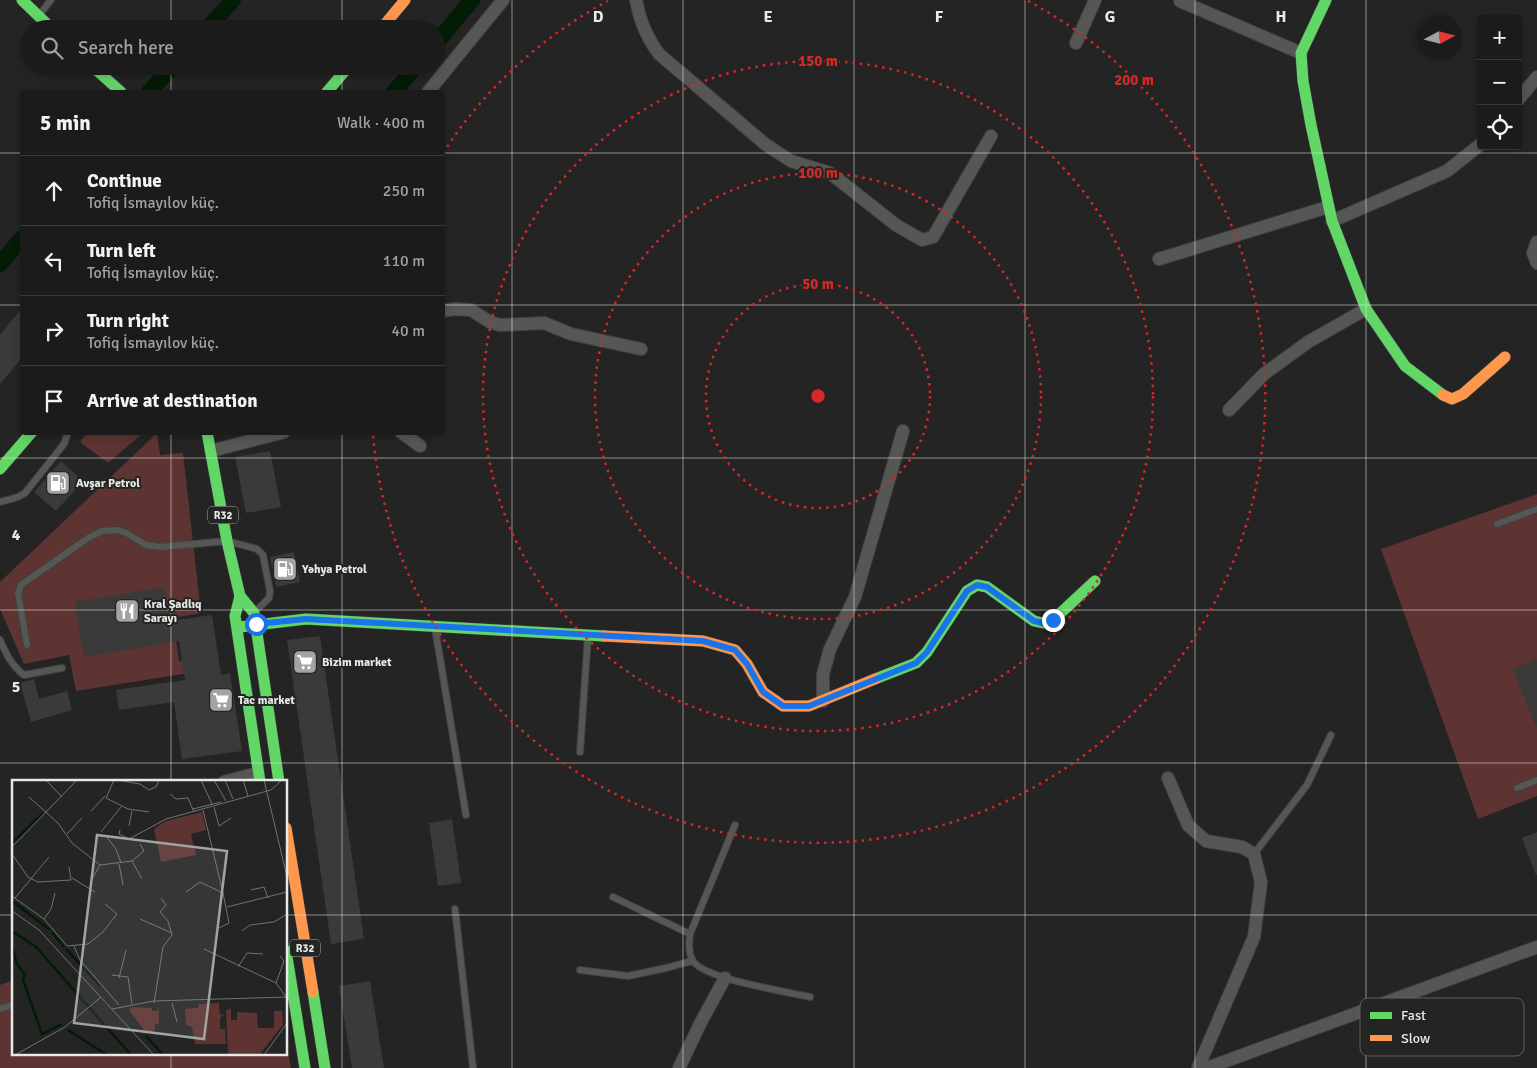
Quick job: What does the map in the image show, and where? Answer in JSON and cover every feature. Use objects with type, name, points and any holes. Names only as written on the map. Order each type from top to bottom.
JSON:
[{"type":"street","points":[[22,0],[42,20]]},
{"type":"street","points":[[388,20],[405,0]]},
{"type":"street","points":[[445,71],[504,0]]},
{"type":"street","points":[[636,0],[639,16],[648,39],[659,54],[765,144],[791,161],[830,173],[896,225],[922,240],[933,237],[991,136]]},
{"type":"street","points":[[1076,44],[1095,0]]},
{"type":"street","points":[[1326,0],[1301,54],[1304,81],[1328,207],[1366,309],[1405,366],[1443,395],[1452,399],[1463,394],[1505,357]]},
{"type":"street","points":[[1180,1],[1301,54]]},
{"type":"street","points":[[102,75],[119,90]]},
{"type":"street","points":[[329,90],[341,75]]},
{"type":"street","points":[[430,90],[442,75]]},
{"type":"street","points":[[1522,95],[1537,78]]},
{"type":"street","points":[[1332,221],[1447,171],[1477,147]]},
{"type":"street","points":[[1159,260],[1328,207]]},
{"type":"street","points":[[1537,242],[1533,253],[1537,264]]},
{"type":"street","points":[[1229,410],[1264,374],[1308,342],[1366,309]]},
{"type":"street","points":[[445,311],[471,310],[490,322],[500,325],[544,323],[570,334],[641,349]]},
{"type":"street","points":[[823,701],[823,674],[830,649],[855,597],[903,431]]},
{"type":"street","points":[[0,469],[29,435]]},
{"type":"street","name":"R32","points":[[208,435],[240,596],[255,618]]},
{"type":"street","points":[[211,451],[272,435]]},
{"type":"street","points":[[405,435],[420,446]]},
{"type":"street","points":[[237,628],[255,618],[306,619],[703,641],[735,650],[747,664],[763,692],[783,706],[809,706],[916,663],[927,652],[967,591],[977,585],[987,587],[1034,621],[1043,623],[1053,620],[1095,581]]},
{"type":"street","name":"R32","points":[[240,596],[235,616],[259,777]]},
{"type":"street","points":[[255,618],[280,780]]},
{"type":"street","points":[[238,780],[259,777]]},
{"type":"street","points":[[1168,778],[1188,825],[1206,841],[1242,847],[1254,854],[1261,882],[1254,936],[1198,1068]]},
{"type":"street","name":"R32","points":[[288,840],[325,1068]]},
{"type":"street","points":[[1398,998],[1537,947]]},
{"type":"street","name":"R32","points":[[288,970],[305,1068]]},
{"type":"street","points":[[678,1068],[725,978]]},
{"type":"street","points":[[1207,1068],[1360,1012]]},
{"type":"lane","points":[[38,16],[51,0]]},
{"type":"lane","points":[[0,502],[25,493],[64,444],[67,435]]},
{"type":"lane","points":[[1497,524],[1537,509]]},
{"type":"lane","points":[[26,645],[18,593],[21,585],[88,538],[102,531],[118,530],[146,545],[161,548],[228,541],[257,549],[263,554],[270,591],[269,598],[255,618]]},
{"type":"lane","points":[[435,626],[466,815]]},
{"type":"lane","points":[[580,752],[588,634]]},
{"type":"lane","points":[[0,640],[5,653],[15,668],[24,674],[62,668]]},
{"type":"lane","points":[[1254,854],[1307,785],[1331,735]]},
{"type":"lane","points":[[1517,788],[1537,780]]},
{"type":"lane","points":[[735,825],[690,934],[689,947],[692,960],[699,968],[725,978],[810,996]]},
{"type":"lane","points":[[613,897],[690,934]]},
{"type":"lane","points":[[455,909],[474,1068]]},
{"type":"lane","points":[[580,970],[628,976],[692,960]]},
{"type":"lane","points":[[0,1009],[12,1005]]},
{"type":"shaded area","points":[[86,435],[141,435],[108,463],[80,442]]},
{"type":"shaded area","points":[[155,435],[157,435],[160,455],[183,453],[201,613],[173,618],[179,661],[212,657],[214,669],[76,691],[69,655],[24,664],[0,609],[0,582]]},
{"type":"shaded area","points":[[1537,494],[1537,796],[1478,819],[1381,549]]},
{"type":"shaded area","points":[[12,981],[12,1056],[288,1056],[288,1051],[291,1068],[0,1068],[0,985]]},
{"type":"building","points":[[20,310],[20,360],[0,384],[0,335]]},
{"type":"building","points":[[270,451],[281,507],[246,513],[235,457]]},
{"type":"building","points":[[61,461],[83,481],[56,511],[34,492]]},
{"type":"building","points":[[294,552],[300,582],[276,587],[270,557]]},
{"type":"building","points":[[164,587],[170,621],[212,615],[221,675],[230,673],[242,751],[182,759],[174,702],[119,710],[116,690],[185,680],[179,641],[84,657],[75,602]]},
{"type":"building","points":[[320,636],[364,939],[331,944],[287,640]]},
{"type":"building","points":[[1537,659],[1537,727],[1536,727],[1513,669]]},
{"type":"building","points":[[34,679],[39,699],[67,691],[72,710],[31,722],[20,683]]},
{"type":"building","points":[[452,819],[461,883],[438,886],[429,823]]},
{"type":"building","points":[[1537,832],[1537,874],[1536,875],[1522,838]]},
{"type":"building","points":[[370,981],[384,1068],[352,1068],[339,986]]},
{"type":"waterway","points":[[215,20],[233,0]]},
{"type":"waterway","points":[[445,32],[472,0]]},
{"type":"waterway","points":[[151,90],[165,75]]},
{"type":"waterway","points":[[396,90],[408,75]]},
{"type":"waterway","points":[[0,264],[20,240]]},
{"type":"traffic: fast","points":[[22,0],[43,20]]},
{"type":"traffic: fast","points":[[1326,0],[1301,53],[1303,81],[1311,125],[1332,221],[1366,309],[1405,366],[1443,395]]},
{"type":"traffic: fast","points":[[102,75],[119,90]]},
{"type":"traffic: fast","points":[[329,90],[341,75]]},
{"type":"traffic: fast","points":[[0,469],[29,435]]},
{"type":"traffic: fast","points":[[208,435],[227,541],[240,596],[254,613],[279,780]]},
{"type":"traffic: fast","points":[[875,679],[916,663],[927,652],[967,591],[977,585],[987,587],[1034,621],[1043,623],[1053,620],[1095,581]]},
{"type":"traffic: fast","points":[[240,596],[235,616],[260,780]]},
{"type":"traffic: fast","points":[[240,627],[306,619],[604,636]]},
{"type":"traffic: fast","points":[[288,963],[305,1068]]},
{"type":"traffic: fast","points":[[313,992],[325,1068]]},
{"type":"traffic: slow","points":[[388,20],[405,0]]},
{"type":"traffic: slow","points":[[1443,395],[1452,399],[1463,394],[1505,357]]},
{"type":"traffic: slow","points":[[604,636],[703,641],[735,650],[747,664],[763,692],[783,706],[809,706],[875,679]]},
{"type":"traffic: slow","points":[[288,840],[313,992]]},
{"type":"place","name":"Avşar Petrol","points":[[58,483]]},
{"type":"place","name":"Yəhya Petrol","points":[[285,569]]},
{"type":"place","name":"Kral Şadlıq Sarayı","points":[[127,611]]},
{"type":"place","name":"Bizim market","points":[[305,662]]},
{"type":"place","name":"Tac market","points":[[221,700]]},
{"type":"route","points":[[256,624],[306,619],[703,641],[735,650],[747,664],[763,692],[783,706],[809,706],[916,663],[927,652],[967,591],[977,585],[987,587],[1034,621],[1043,623],[1053,620]]}]
